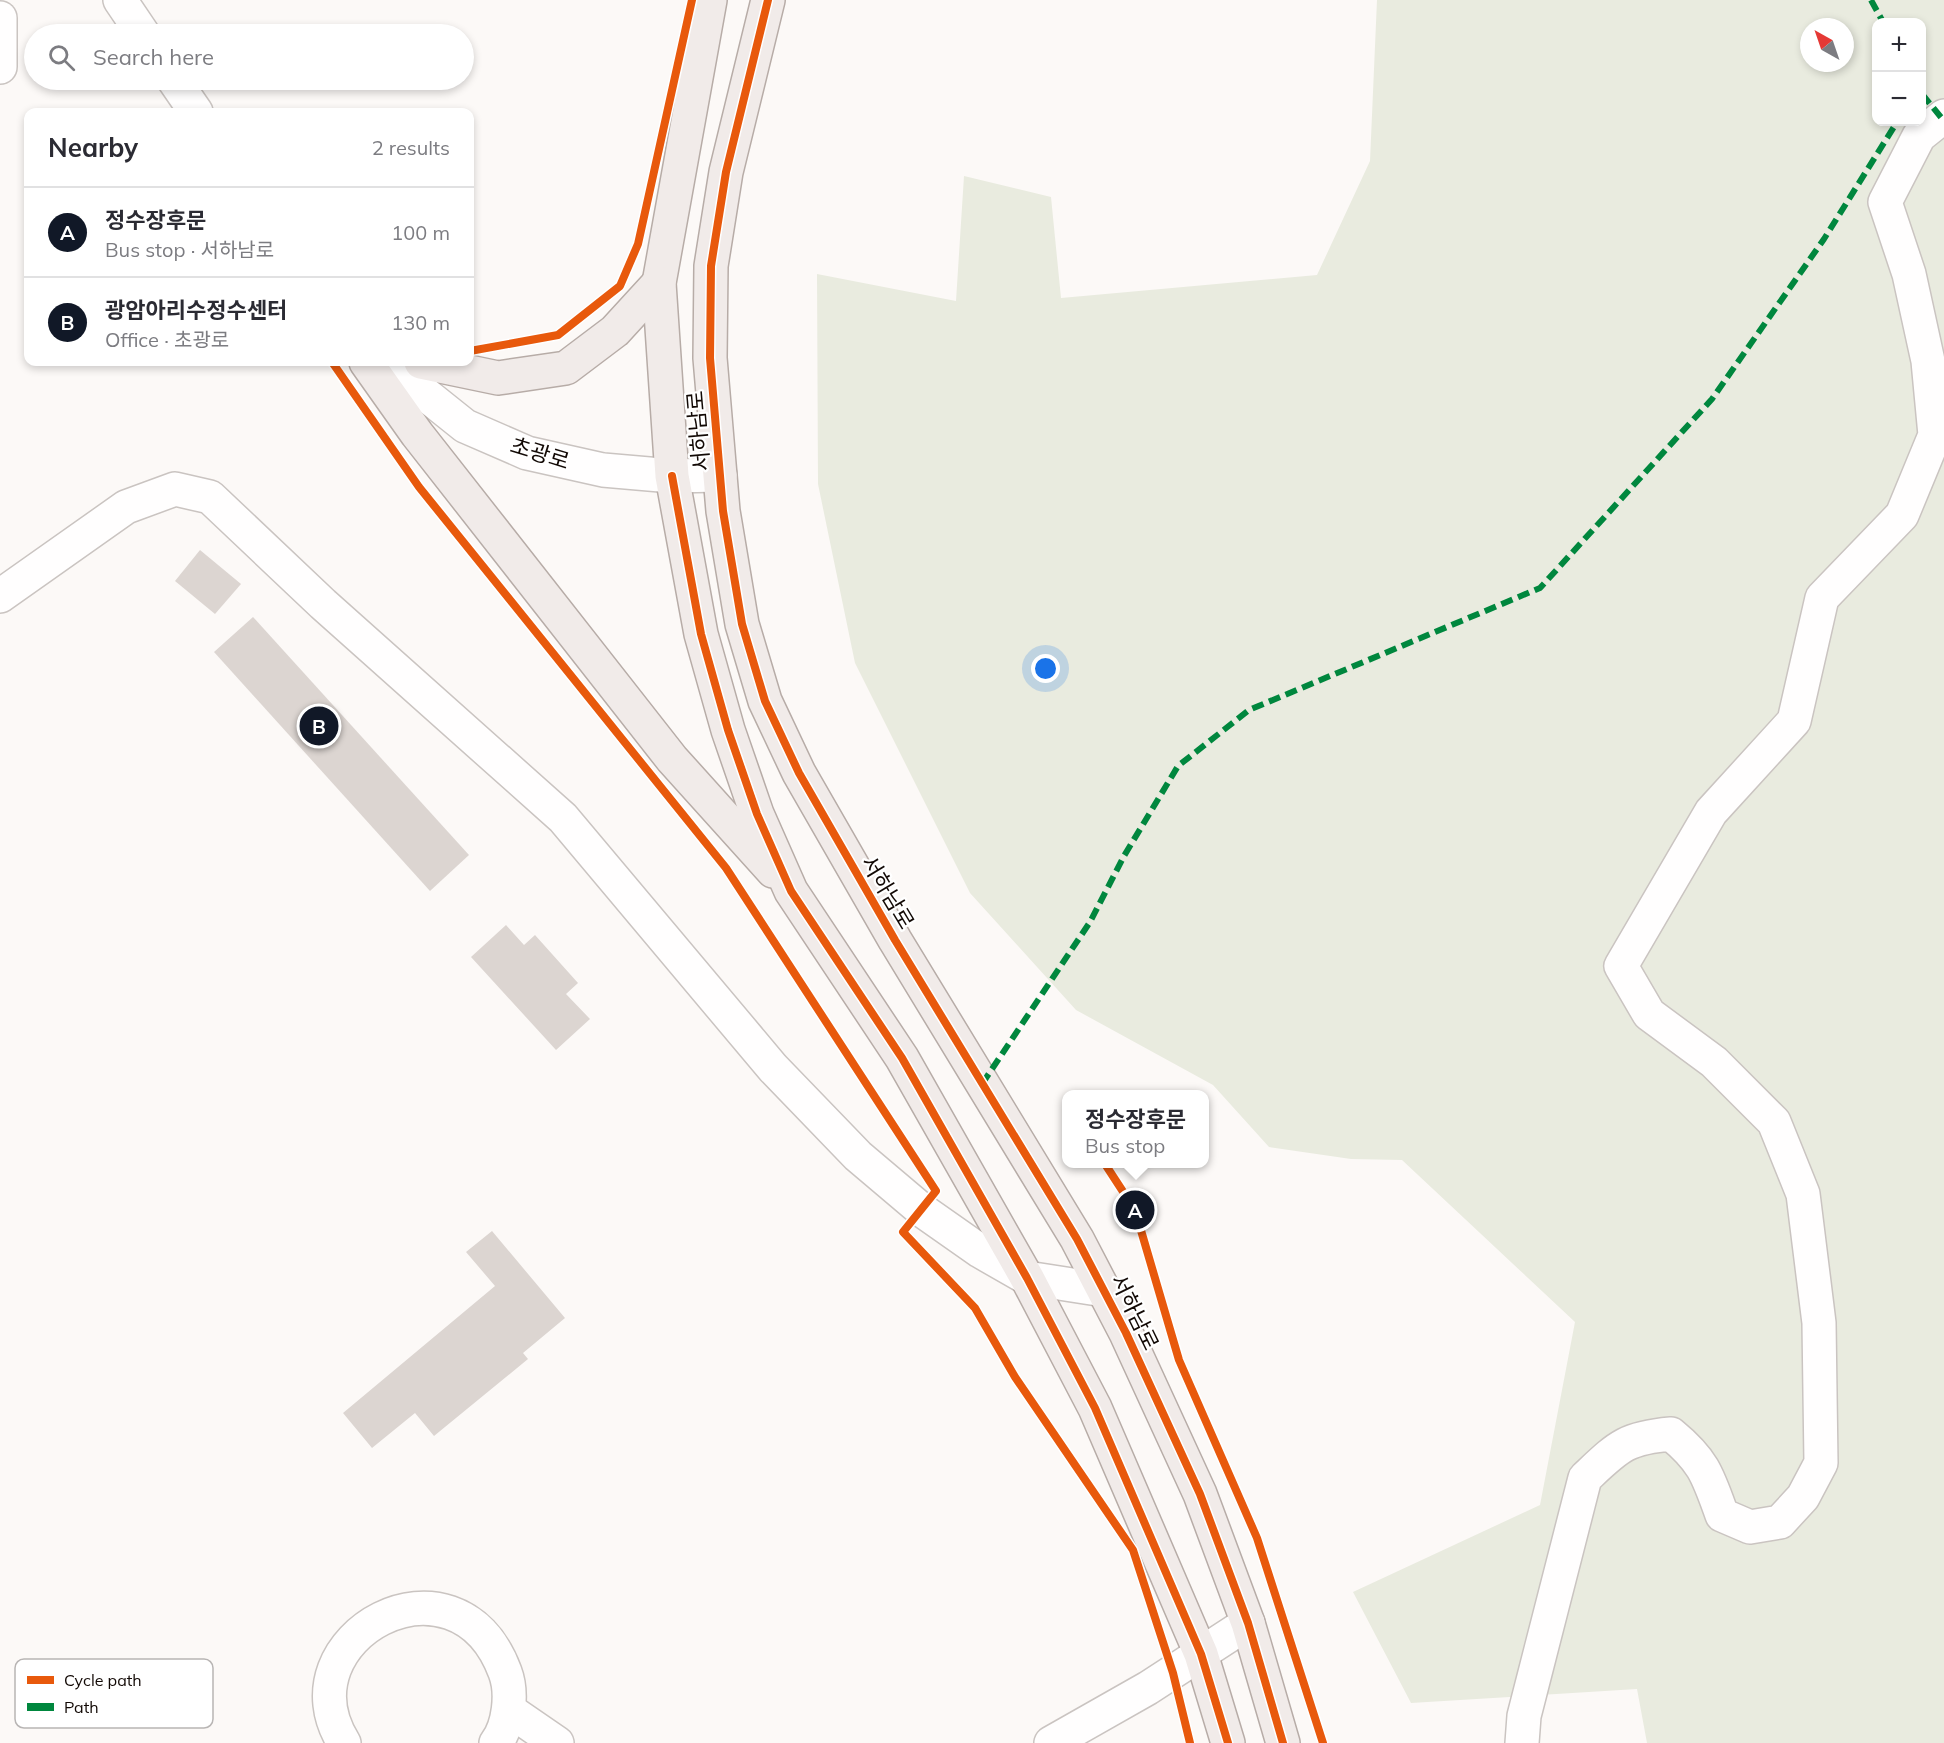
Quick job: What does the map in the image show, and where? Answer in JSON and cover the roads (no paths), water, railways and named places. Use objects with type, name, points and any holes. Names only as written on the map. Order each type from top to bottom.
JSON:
[{"type":"main road","name":"서하남로","points":[[710,0],[659,283],[672,476],[701,634],[728,730],[758,814],[791,891],[902,1058],[1027,1278],[1095,1408],[1201,1654],[1228,1743]]},
{"type":"main road","name":"서하남로","points":[[768,0],[726,172],[711,266],[710,358],[723,511],[742,624],[765,701],[799,773],[901,950],[1077,1239],[1104,1290],[1200,1494],[1248,1623],[1283,1743]]},
{"type":"main road","points":[[440,366],[498,378],[566,368],[615,331],[659,283]]},
{"type":"main road","points":[[369,366],[417,434],[672,759],[791,891]]},
{"type":"street","points":[[120,0],[137,24]]},
{"type":"street","points":[[0,18],[0,67]]},
{"type":"street","points":[[181,90],[193,108]]},
{"type":"street","points":[[1522,1743],[1524,1716],[1586,1478],[1615,1450],[1640,1436],[1671,1434],[1695,1453],[1710,1480],[1722,1515],[1750,1527],[1780,1522],[1803,1497],[1821,1463],[1819,1323],[1803,1194],[1774,1122],[1713,1062],[1649,1014],[1621,966],[1712,812],[1794,721],[1821,598],[1902,515],[1935,435],[1928,361],[1909,274],[1885,202],[1919,136],[1944,116]]},
{"type":"street","name":"초광로","points":[[390,366],[465,426],[527,453],[603,470],[672,476],[720,475]]},
{"type":"street","points":[[0,596],[126,507],[175,489],[210,497],[323,604],[562,818],[773,1068],[858,1156],[923,1211],[981,1251],[1027,1278],[1104,1290]]},
{"type":"street","points":[[344,1743],[337,1731],[331,1704],[333,1675],[344,1649],[364,1628],[390,1612],[421,1608],[451,1613],[477,1628],[497,1651],[508,1679],[508,1710],[496,1743]]},
{"type":"street","points":[[1051,1743],[1148,1689],[1248,1623]]},
{"type":"street","points":[[508,1710],[557,1743]]},
{"type":"place","name":"광암아리수정수센터","points":[[319,726]]},
{"type":"place","name":"정수장후문","points":[[1135,1210]]}]
